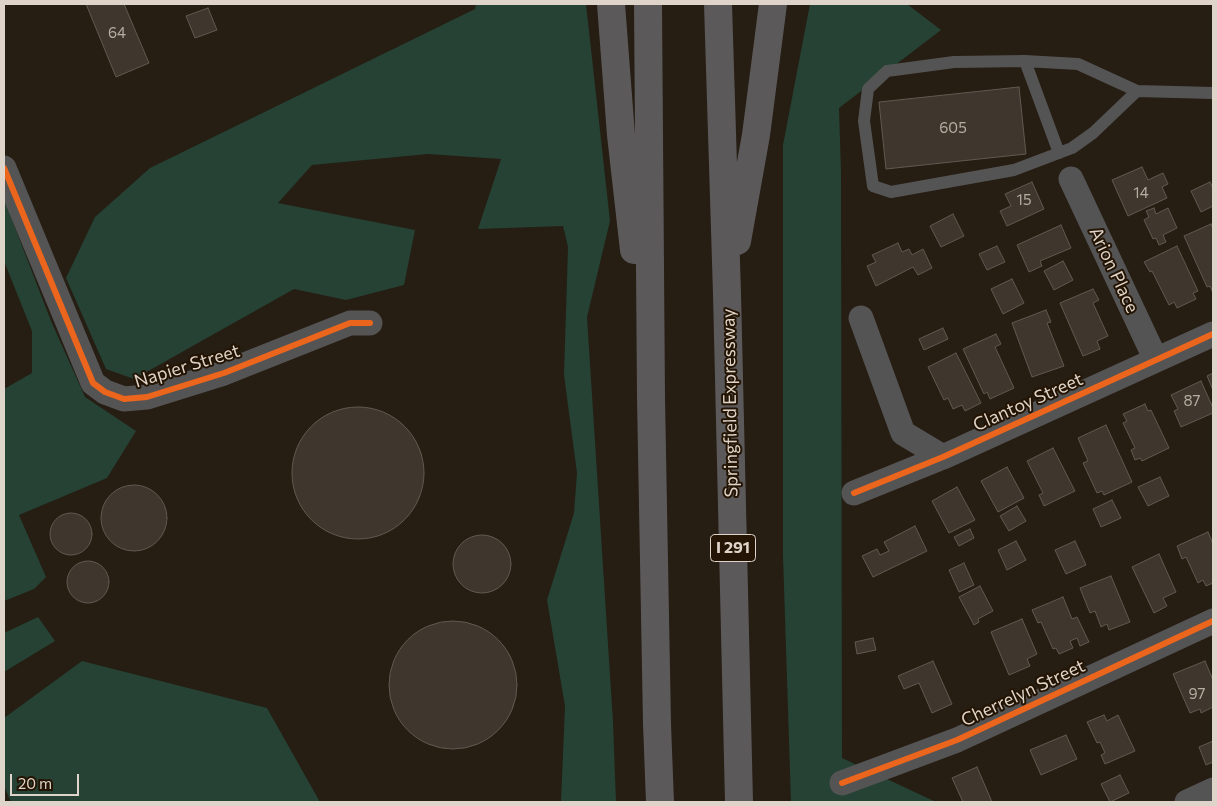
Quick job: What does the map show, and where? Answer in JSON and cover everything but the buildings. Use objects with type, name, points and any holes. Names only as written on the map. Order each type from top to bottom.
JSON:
[{"type":"highway","points":[[611,4],[622,135],[651,398]]},
{"type":"highway","points":[[648,4],[651,398],[660,802]]},
{"type":"highway","name":"Springfield Expressway","points":[[718,4],[728,294],[739,802]]},
{"type":"highway","points":[[728,294],[756,136],[773,4]]},
{"type":"street","name":"Napier Street","points":[[4,168],[93,383],[106,392],[124,399],[147,397],[224,373],[350,323],[370,323]]},
{"type":"street","name":"Arion Place","points":[[1071,179],[1156,360]]},
{"type":"street","points":[[861,318],[903,433],[943,457]]},
{"type":"street","name":"Clantoy Street","points":[[854,493],[943,457],[1213,334]]},
{"type":"street","name":"Cherrelyn Street","points":[[842,783],[957,740],[1213,621]]},
{"type":"street","points":[[1187,802],[1213,790]]},
{"type":"lane","points":[[1025,61],[1059,153]]},
{"type":"lane","points":[[1137,91],[1093,133],[1072,148],[1014,170],[891,192],[873,186],[864,121],[868,88],[887,71],[954,62],[1025,61],[1078,64],[1137,91],[1213,93]]},
{"type":"green space","points":[[476,4],[586,4],[610,221],[587,317],[613,722],[616,802],[561,802],[565,706],[547,600],[574,513],[577,473],[564,375],[568,247],[563,226],[478,229],[501,159],[428,154],[312,165],[278,203],[415,230],[404,285],[346,300],[294,289],[134,379],[106,369],[66,278],[95,217],[150,168],[475,9]]},
{"type":"green space","points":[[810,4],[907,4],[941,30],[839,108],[841,172],[842,758],[936,802],[791,802],[783,556],[783,145]]},
{"type":"green space","points":[[4,199],[51,321],[85,397],[136,431],[107,478],[19,515],[46,577],[34,589],[4,601],[4,389],[32,373],[32,331],[4,261]]},
{"type":"green space","points":[[38,617],[55,641],[4,672],[4,633]]},
{"type":"green space","points":[[82,661],[267,708],[320,802],[11,802],[4,786],[4,718]]},
{"type":"cycle path","points":[[4,168],[93,383],[105,392],[124,399],[147,397],[224,373],[350,323],[370,323]]},
{"type":"cycle path","points":[[854,493],[943,457],[1213,334]]},
{"type":"cycle path","points":[[842,783],[957,740],[1213,621]]}]
